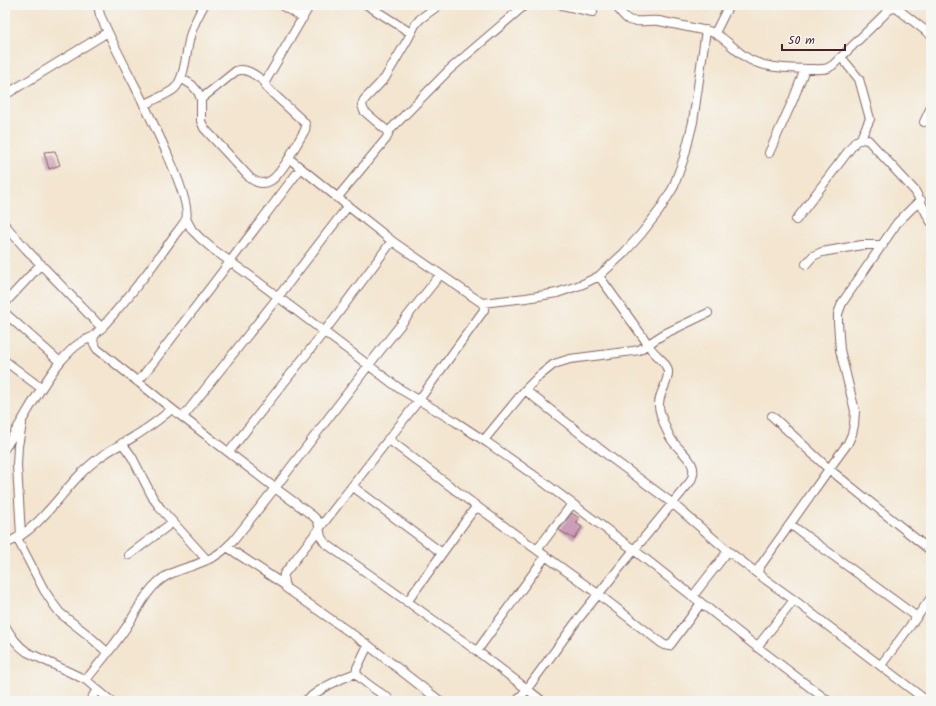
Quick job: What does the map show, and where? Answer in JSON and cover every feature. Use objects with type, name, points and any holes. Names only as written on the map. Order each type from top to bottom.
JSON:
[{"type":"street","points":[[98,5],[100,15],[175,172],[186,208],[186,219],[192,230],[201,239],[400,390],[484,440],[542,481],[634,550],[828,701]]},
{"type":"street","points":[[144,105],[173,90],[177,86],[181,78],[190,33],[204,5]]},
{"type":"street","points":[[281,5],[303,18]]},
{"type":"street","points":[[265,82],[310,5]]},
{"type":"street","points":[[367,5],[411,33]]},
{"type":"street","points":[[388,132],[364,111],[362,105],[364,100],[385,78],[420,19],[439,5]]},
{"type":"street","points":[[337,198],[386,139],[388,132],[449,70],[525,5]]},
{"type":"street","points":[[562,5],[593,12]]},
{"type":"street","points":[[616,5],[629,20],[652,20],[706,30],[715,33],[745,56],[756,62],[770,66],[789,68],[828,68],[841,58],[890,9],[895,8],[899,10],[931,35]]},
{"type":"street","points":[[715,33],[728,5]]},
{"type":"street","points":[[482,303],[557,293],[583,284],[599,276],[624,253],[641,234],[673,188],[684,158],[693,122],[706,30]]},
{"type":"street","points":[[5,95],[108,32]]},
{"type":"street","points":[[841,58],[859,79],[870,118],[860,140]]},
{"type":"street","points":[[769,153],[805,69]]},
{"type":"street","points":[[181,78],[192,85],[198,92],[201,99],[201,121],[204,128],[250,178],[256,182],[263,183],[277,177],[305,130],[306,124],[267,88],[265,82],[247,70],[236,71],[201,99]]},
{"type":"street","points":[[924,122],[931,107]]},
{"type":"street","points":[[796,220],[856,141],[862,139],[868,140],[915,191],[921,200],[924,210],[931,222]]},
{"type":"street","points":[[284,584],[284,574],[419,400],[484,310],[482,303],[392,241],[337,198],[291,160],[290,157]]},
{"type":"street","points":[[138,382],[301,168]]},
{"type":"street","points":[[758,574],[761,564],[848,443],[852,434],[855,411],[840,350],[838,314],[842,303],[898,223],[921,200]]},
{"type":"street","points":[[183,417],[348,206]]},
{"type":"street","points":[[5,448],[41,388],[60,362],[80,343],[94,336],[102,328],[162,253],[186,219]]},
{"type":"street","points":[[5,225],[102,328]]},
{"type":"street","points":[[230,452],[324,332],[392,241]]},
{"type":"street","points":[[806,264],[813,256],[822,252],[862,245],[882,245]]},
{"type":"street","points":[[5,303],[41,264]]},
{"type":"street","points":[[86,680],[127,627],[146,595],[156,583],[167,575],[207,560],[218,554],[227,547],[248,524],[368,366],[440,275]]},
{"type":"street","points":[[518,701],[579,618],[693,478],[694,473],[691,462],[672,441],[668,434],[658,404],[668,370],[663,362],[651,350],[599,276]]},
{"type":"street","points":[[5,313],[60,362]]},
{"type":"street","points":[[484,440],[525,390],[554,364],[570,360],[633,352],[664,334],[708,313]]},
{"type":"street","points":[[94,336],[93,342],[97,349],[172,409],[313,516],[318,521],[321,537],[325,543],[477,651],[542,701]]},
{"type":"street","points":[[5,361],[41,388]]},
{"type":"street","points":[[525,390],[614,460],[672,503],[728,551],[927,701]]},
{"type":"street","points":[[5,544],[34,525],[80,474],[98,458],[135,436],[172,409]]},
{"type":"street","points":[[772,416],[829,469],[931,550]]},
{"type":"street","points":[[23,419],[18,446],[17,465],[19,536],[44,590],[54,606],[60,613],[108,653]]},
{"type":"street","points":[[388,439],[479,508],[598,594],[664,645],[669,646],[671,644],[701,603]]},
{"type":"street","points":[[122,443],[132,457],[153,498],[207,560]]},
{"type":"street","points":[[352,486],[442,553]]},
{"type":"street","points":[[537,550],[572,504]]},
{"type":"street","points":[[407,602],[472,512],[479,508]]},
{"type":"street","points":[[129,555],[173,522]]},
{"type":"street","points":[[790,524],[917,617]]},
{"type":"street","points":[[227,547],[284,584],[286,588],[368,645],[440,701]]},
{"type":"street","points":[[693,596],[728,551]]},
{"type":"street","points":[[477,651],[545,556]]},
{"type":"street","points":[[881,665],[931,598]]},
{"type":"street","points":[[757,647],[794,600]]},
{"type":"street","points":[[5,626],[18,646],[26,652],[86,680],[111,701]]},
{"type":"street","points":[[356,673],[368,645]]},
{"type":"street","points":[[356,673],[364,682],[388,698]]},
{"type":"street","points":[[305,701],[327,684],[342,677],[356,673]]},
{"type":"street","points":[[90,701],[98,689]]},
{"type":"building","points":[[55,151],[60,165],[49,169],[44,152]]},
{"type":"building","points":[[572,513],[579,518],[576,523],[582,527],[574,539],[559,530]]}]
